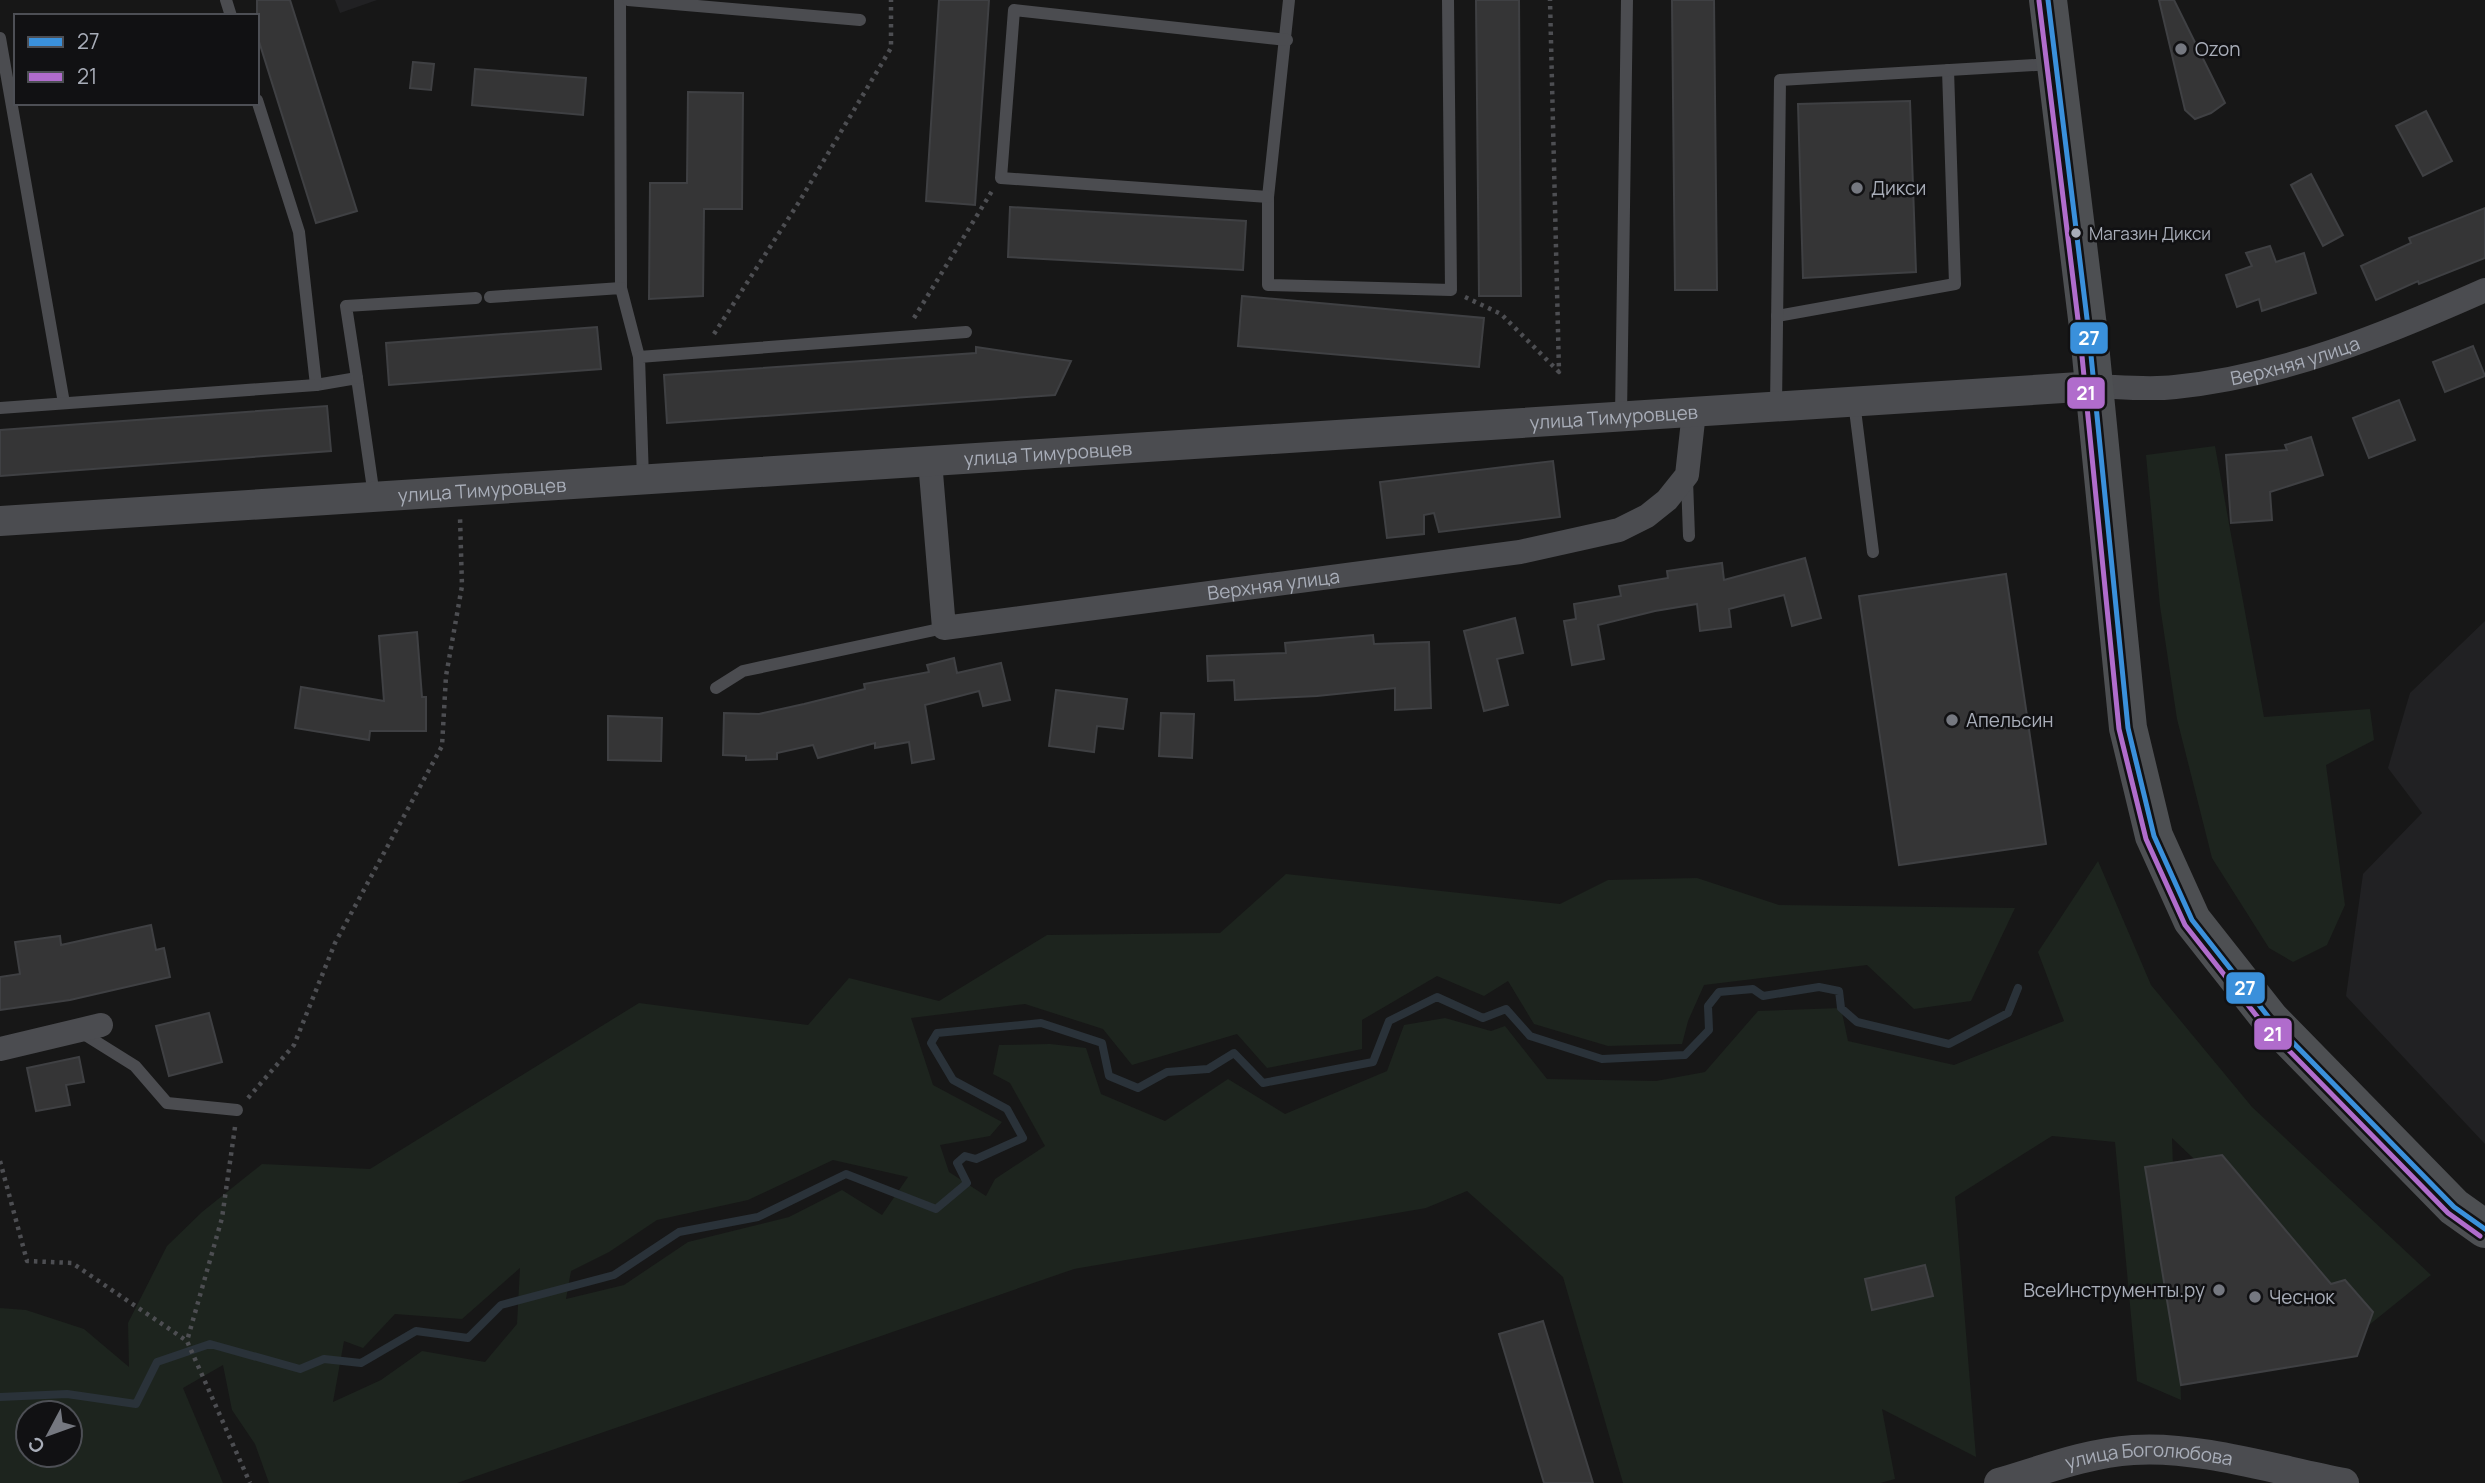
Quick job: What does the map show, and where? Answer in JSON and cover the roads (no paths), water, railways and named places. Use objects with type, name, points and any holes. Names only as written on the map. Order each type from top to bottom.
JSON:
[{"type":"main road","points":[[2048,0],[2095,386],[2128,728],[2154,836],[2192,920],[2270,1019],[2454,1207],[2485,1228]]},
{"type":"street","name":"Верхняя улица","points":[[2095,386],[2174,387],[2276,369],[2388,334],[2485,290]]},
{"type":"street","name":"улица Тимуровцев","points":[[0,521],[2095,386]]},
{"type":"street","points":[[1687,475],[1694,412]]},
{"type":"street","points":[[930,461],[944,628]]},
{"type":"street","name":"Верхняя улица","points":[[944,628],[1520,552],[1619,530],[1647,516],[1667,500],[1687,475]]},
{"type":"street","points":[[0,1049],[90,1028]]},
{"type":"street","name":"улица Боголюбова","points":[[1999,1483],[2077,1459],[2134,1450],[2189,1453],[2344,1483]]},
{"type":"lane","points":[[620,0],[621,288],[639,356],[643,479]]},
{"type":"lane","points":[[628,0],[859,20]]},
{"type":"lane","points":[[1289,0],[1287,40],[1268,197],[1268,285],[1451,290],[1448,0]]},
{"type":"lane","points":[[1621,417],[1627,0]]},
{"type":"lane","points":[[1268,197],[1001,178],[1014,10],[1287,40]]},
{"type":"lane","points":[[0,38],[64,403]]},
{"type":"lane","points":[[1776,407],[1780,80],[2056,64]]},
{"type":"lane","points":[[1777,316],[1955,284],[1948,70]]},
{"type":"lane","points":[[259,105],[299,232],[316,385]]},
{"type":"lane","points":[[490,297],[621,288]]},
{"type":"lane","points":[[374,497],[346,306],[476,298]]},
{"type":"lane","points":[[639,356],[966,332]]},
{"type":"lane","points":[[0,408],[316,385],[356,378]]},
{"type":"lane","points":[[1854,402],[1873,552]]},
{"type":"lane","points":[[1687,475],[1689,536]]},
{"type":"lane","points":[[716,688],[743,671],[944,628]]},
{"type":"lane","points":[[90,1028],[135,1066],[167,1103],[237,1110]]},
{"type":"waterway","points":[[0,1397],[67,1394],[136,1404],[157,1362],[210,1344],[300,1369],[324,1359],[361,1363],[416,1331],[468,1338],[501,1305],[614,1275],[679,1232],[758,1217],[846,1174],[936,1209],[967,1183],[957,1163],[965,1156],[976,1159],[1023,1138],[1007,1109],[953,1080],[931,1043],[937,1033],[1041,1023],[1102,1043],[1109,1076],[1138,1088],[1167,1072],[1208,1069],[1234,1053],[1263,1083],[1373,1062],[1389,1021],[1437,997],[1483,1018],[1506,1009],[1530,1036],[1602,1059],[1685,1055],[1709,1030],[1708,1006],[1719,992],[1753,989],[1763,996],[1819,987],[1839,991],[1841,1008],[1857,1022],[1949,1044],[2008,1013],[2018,988]]},
{"type":"place","name":"Ozon","points":[[2181,49]]},
{"type":"place","name":"Дикси","points":[[1857,188]]},
{"type":"place","name":"Магазин Дикси","points":[[2076,233]]},
{"type":"place","name":"Апельсин","points":[[1952,720]]},
{"type":"place","name":"ВсеИнструменты.ру","points":[[2219,1290]]},
{"type":"place","name":"Чеснок","points":[[2255,1297]]}]
